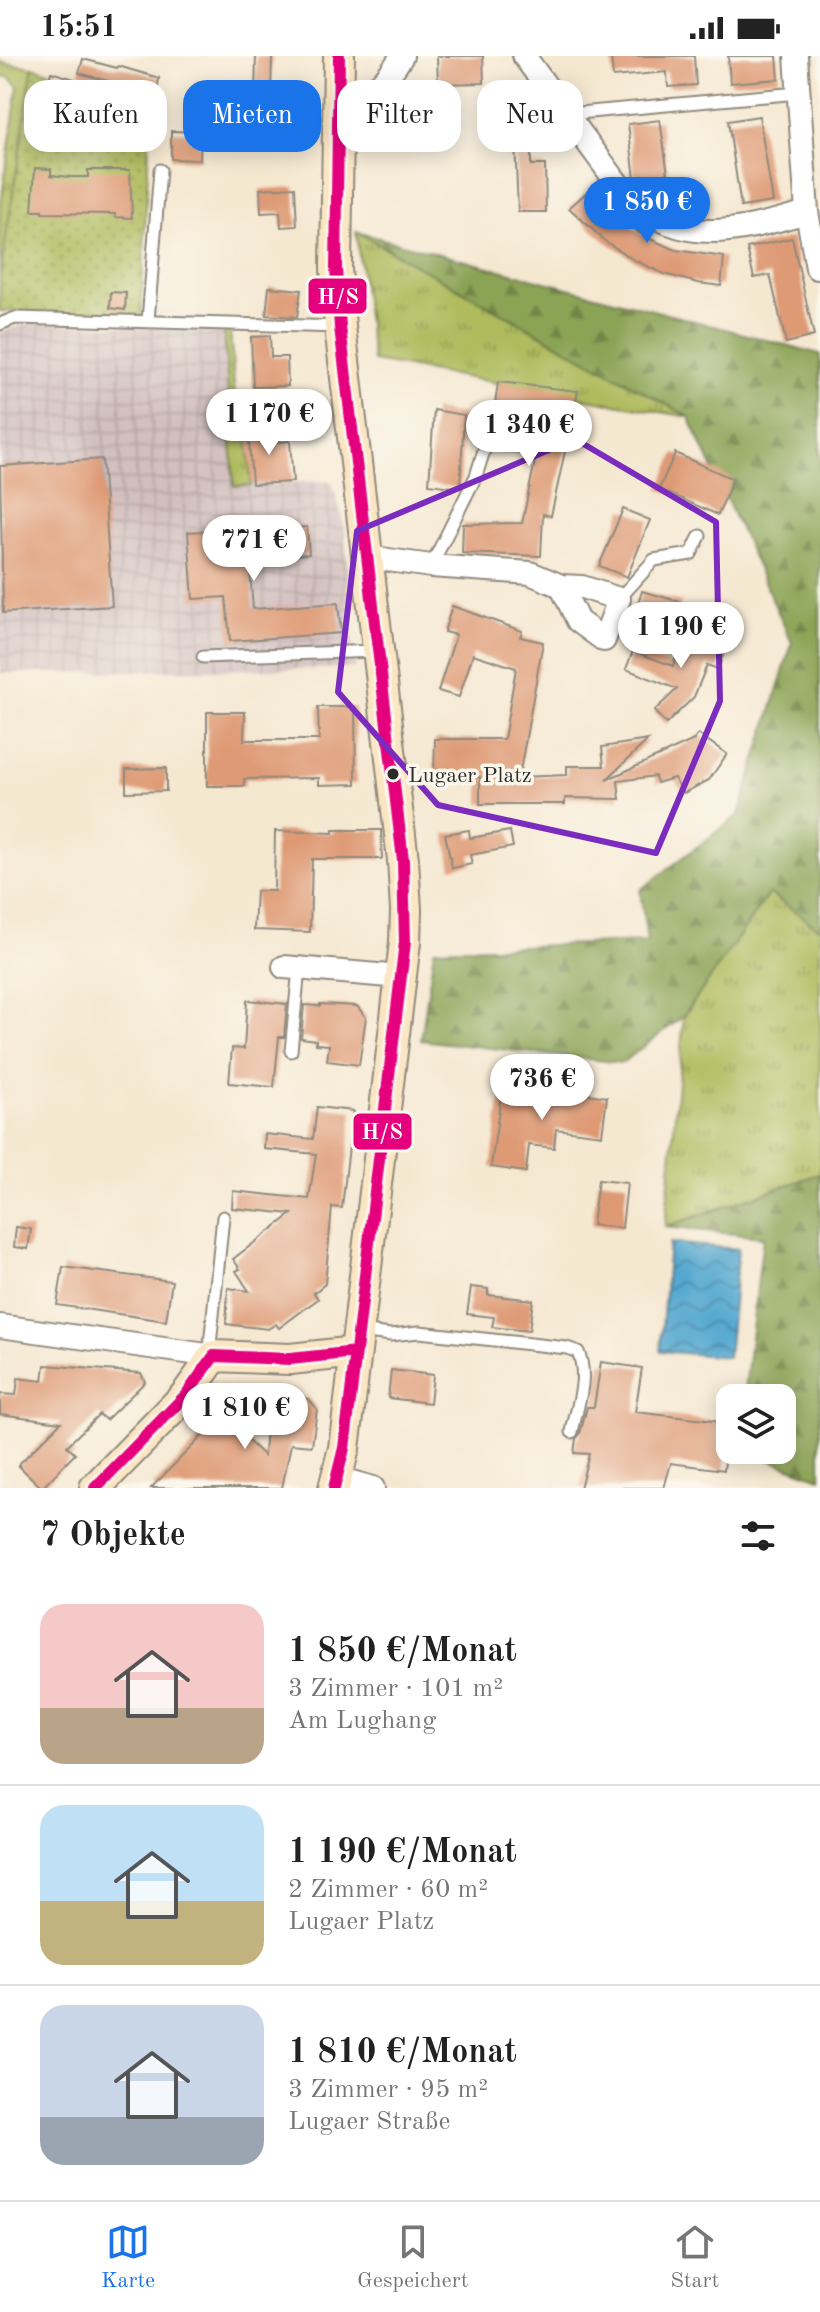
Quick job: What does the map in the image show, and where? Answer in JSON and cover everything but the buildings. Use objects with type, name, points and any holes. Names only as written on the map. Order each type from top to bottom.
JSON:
[{"type":"main road","points":[[338,80],[339,56]]},
{"type":"main road","points":[[336,1483],[344,1448],[401,977],[405,897],[340,327],[336,269],[337,152]]},
{"type":"main road","points":[[95,1488],[186,1395],[212,1356],[290,1359],[357,1342]]},
{"type":"street","points":[[384,80],[402,56]]},
{"type":"street","points":[[524,56],[541,80]]},
{"type":"street","points":[[796,56],[807,212],[817,268]]},
{"type":"street","points":[[583,139],[629,199],[645,213],[683,230],[711,232],[807,212]]},
{"type":"street","points":[[367,557],[431,566],[530,573],[561,586],[582,587],[619,599],[604,640],[578,621],[561,586]]},
{"type":"street","points":[[292,967],[401,977]]},
{"type":"street","points":[[0,1326],[212,1356]]},
{"type":"street","points":[[336,1483],[373,1488]]},
{"type":"lane","points":[[583,113],[798,93]]},
{"type":"lane","points":[[148,321],[160,170]]},
{"type":"lane","points":[[0,324],[15,318],[340,327]]},
{"type":"lane","points":[[431,566],[476,476],[486,444],[524,446]]},
{"type":"lane","points":[[619,599],[654,560],[691,554],[700,536]]},
{"type":"lane","points":[[203,657],[378,651]]},
{"type":"lane","points":[[291,1051],[292,967]]},
{"type":"lane","points":[[212,1356],[223,1217]]},
{"type":"lane","points":[[357,1342],[452,1335],[567,1348],[578,1352],[584,1377],[572,1432]]},
{"type":"highlighted area","points":[[575,439],[716,522],[720,701],[656,853],[438,805],[338,692],[357,531]]},
{"type":"shaded area","points":[[28,323],[224,329],[234,485],[332,481],[344,526],[355,668],[0,673],[0,332]]},
{"type":"green space","points":[[0,62],[33,67],[31,80],[24,80],[24,124],[0,276],[0,210],[18,86],[9,77],[0,76]]},
{"type":"green space","points":[[33,67],[77,80],[31,80]]},
{"type":"green space","points":[[24,124],[24,152],[149,152],[141,316],[0,311],[0,276]]},
{"type":"green space","points":[[356,232],[689,417],[373,361]]},
{"type":"green space","points":[[356,232],[820,354],[820,929],[769,893],[684,1016],[622,1063],[421,1040],[434,949],[647,942],[640,890],[739,815],[792,643],[689,417]]},
{"type":"green space","points":[[224,329],[230,330],[235,398],[244,398],[251,485],[234,486]]},
{"type":"green space","points":[[769,893],[820,929],[820,1174],[665,1227],[684,1016]]},
{"type":"green space","points":[[820,1174],[820,1478],[781,1464],[796,1464],[796,1384],[746,1384],[763,1237],[665,1227]]},
{"type":"water","points":[[669,1243],[738,1249],[728,1357],[660,1351]]},
{"type":"transit line","name":"H/S","points":[[334,1488],[344,1448],[405,942],[403,860],[340,327],[336,269],[339,56]]},
{"type":"transit line","name":"H/S","points":[[214,1356],[290,1359],[356,1352]]},
{"type":"transit line","name":"H/S","points":[[95,1488],[186,1395],[214,1356]]},
{"type":"place","name":"Lugaer Platz","points":[[393,774]]}]
